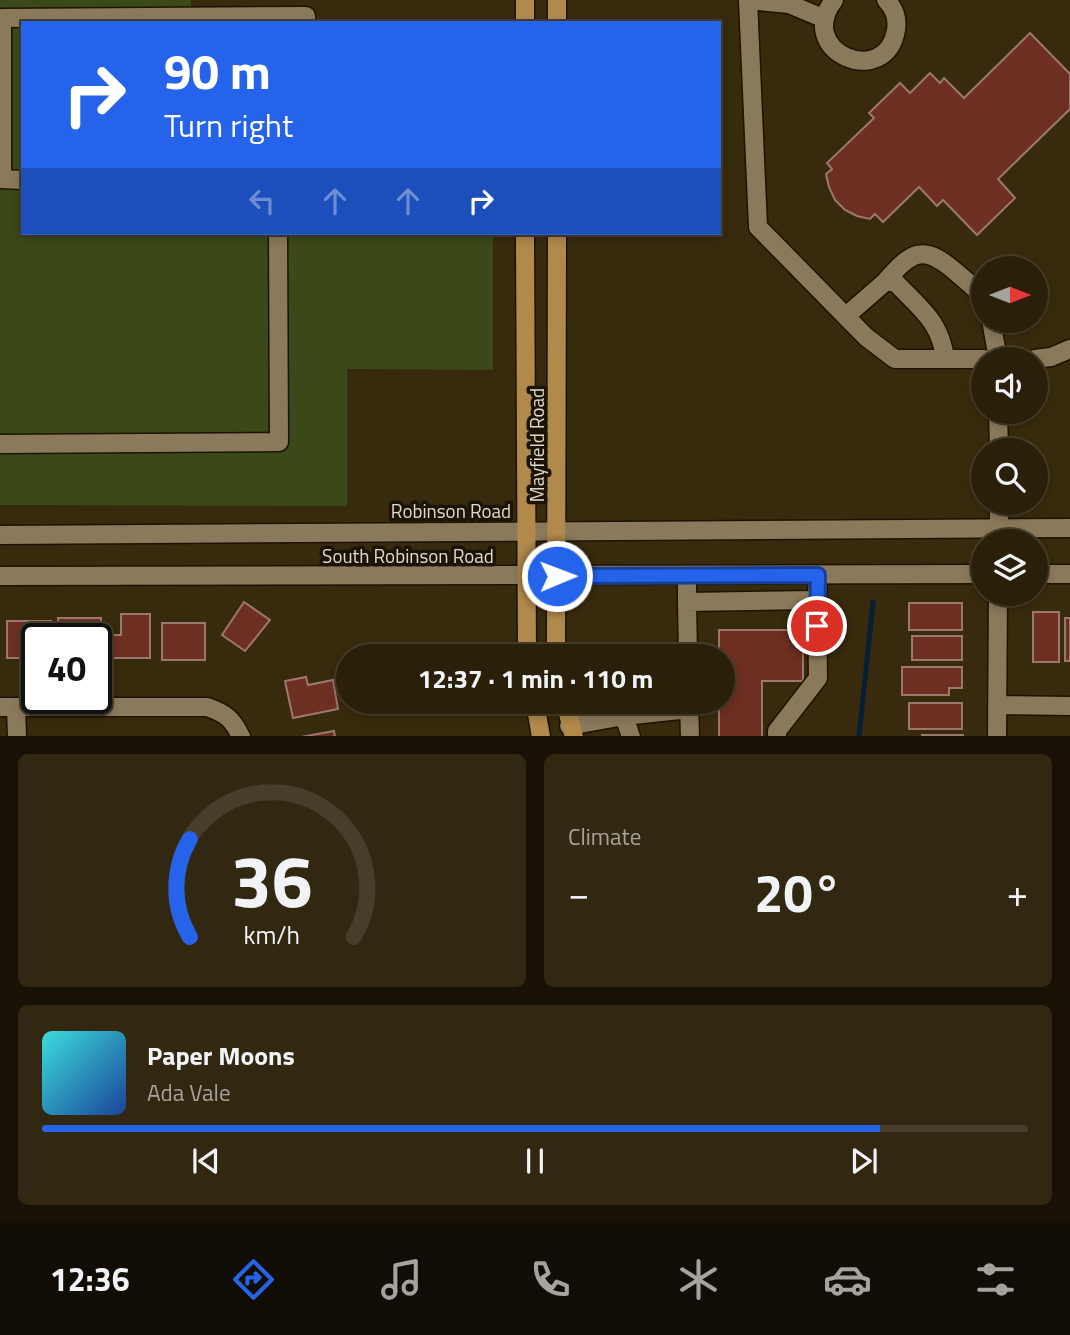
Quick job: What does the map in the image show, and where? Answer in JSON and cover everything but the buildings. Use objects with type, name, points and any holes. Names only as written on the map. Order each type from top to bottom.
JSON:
[{"type":"main road","points":[[525,0],[525,21]]},
{"type":"main road","points":[[557,0],[557,21]]},
{"type":"main road","name":"Mayfield Road","points":[[525,235],[527,644]]},
{"type":"main road","name":"Mayfield Road","points":[[555,644],[557,235]]},
{"type":"main road","points":[[537,714],[541,736]]},
{"type":"street","points":[[825,19],[789,4],[748,0],[758,227],[866,337],[895,359],[971,359]]},
{"type":"street","points":[[834,0],[828,7],[825,19],[828,42],[846,58],[857,61],[880,56],[895,37],[895,13],[887,0]]},
{"type":"street","points":[[21,180],[1,179],[2,18],[306,16],[306,21]]},
{"type":"street","points":[[0,444],[279,442],[278,235]]},
{"type":"street","points":[[846,316],[909,257],[927,254],[937,257],[971,286]]},
{"type":"street","points":[[885,282],[895,282],[934,322],[943,340],[945,359]]},
{"type":"street","points":[[1048,357],[1070,349]]},
{"type":"street","name":"Robinson Road","points":[[1048,530],[1070,528]]},
{"type":"street","name":"Robinson Road","points":[[0,535],[525,531],[971,534]]},
{"type":"street","name":"South Robinson Road","points":[[0,576],[971,574]]},
{"type":"street","points":[[1048,574],[1070,574]]},
{"type":"street","points":[[776,736],[777,731],[818,677],[818,575]]},
{"type":"street","points":[[687,576],[688,644]]},
{"type":"street","points":[[687,602],[817,600]]},
{"type":"street","points":[[997,736],[999,606]]},
{"type":"street","points":[[997,705],[1070,706]]},
{"type":"street","points":[[17,736],[8,707],[207,707],[223,712],[234,722],[241,736]]},
{"type":"street","points":[[571,731],[636,714]]},
{"type":"street","points":[[689,714],[690,736]]},
{"type":"street","points":[[624,716],[631,736]]},
{"type":"green space","points":[[0,0],[191,0],[191,21],[21,21],[21,235],[493,235],[493,370],[347,369],[347,506],[0,505]]},
{"type":"waterway","points":[[859,736],[873,602]]},
{"type":"route","points":[[557,576],[818,575],[817,626]]}]
